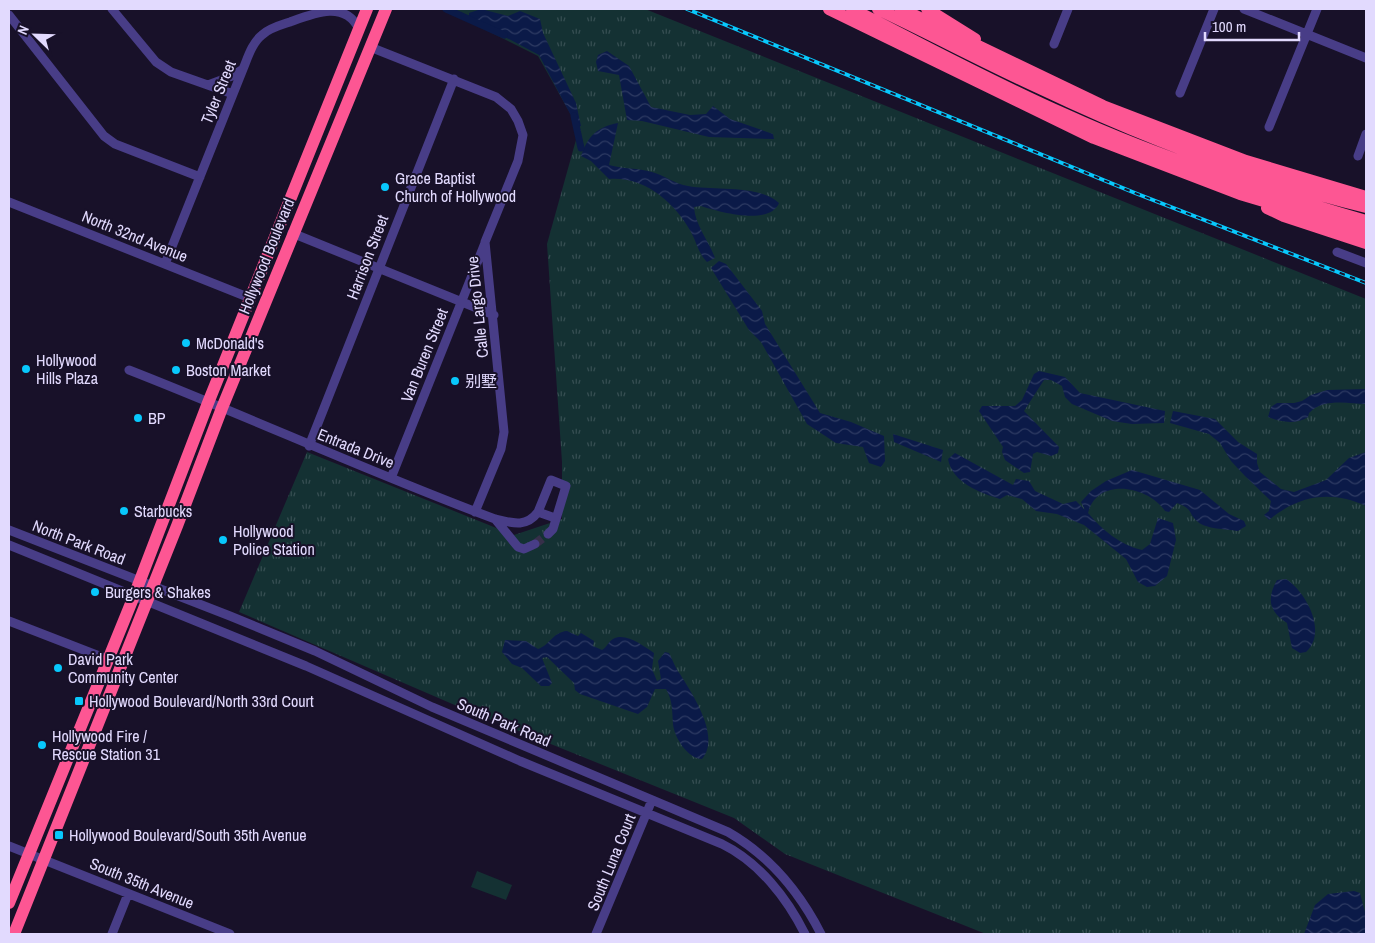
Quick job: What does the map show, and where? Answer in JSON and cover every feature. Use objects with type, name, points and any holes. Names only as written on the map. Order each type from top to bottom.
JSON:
[{"type":"highway","name":"Hollywood Boulevard","points":[[9,903],[134,596],[208,403],[367,9]]},
{"type":"highway","points":[[377,9],[378,28]]},
{"type":"highway","name":"Hollywood Boulevard","points":[[14,934],[292,233],[386,9]]},
{"type":"highway","points":[[829,9],[1094,138],[1240,194],[1366,230]]},
{"type":"highway","points":[[852,9],[1066,115],[1164,156],[1280,196],[1366,221]]},
{"type":"highway","points":[[878,9],[1041,89],[1102,116],[1232,166],[1366,207]]},
{"type":"highway","points":[[901,9],[1103,106],[1179,137],[1289,174],[1366,196]]},
{"type":"highway","points":[[927,9],[964,30],[998,57]]},
{"type":"highway","points":[[1240,194],[1284,216],[1366,243]]},
{"type":"highway","points":[[288,204],[288,224],[292,233]]},
{"type":"highway","points":[[272,243],[278,255],[272,284]]},
{"type":"street","points":[[112,9],[156,62],[171,72],[233,94]]},
{"type":"street","points":[[1054,44],[1068,9]]},
{"type":"street","points":[[1180,93],[1214,9]]},
{"type":"street","points":[[1244,9],[1307,32],[1366,58]]},
{"type":"street","points":[[1269,127],[1317,9]]},
{"type":"street","name":"Tyler Street","points":[[166,264],[243,68],[254,44],[262,34],[314,13],[339,11],[353,18],[359,29]]},
{"type":"street","points":[[9,15],[104,136],[114,144],[200,177]]},
{"type":"street","name":"Calle Largo Drive","points":[[370,46],[496,97],[511,109],[523,135],[518,161],[486,242],[504,432],[501,449],[475,512]]},
{"type":"street","points":[[208,85],[232,76],[243,68]]},
{"type":"street","name":"Harrison Street","points":[[309,446],[454,79]]},
{"type":"street","points":[[1358,156],[1366,134]]},
{"type":"street","name":"North 32nd Avenue","points":[[9,202],[250,298]]},
{"type":"street","points":[[292,233],[494,315]]},
{"type":"street","name":"Van Buren Street","points":[[391,478],[486,242]]},
{"type":"street","points":[[1337,252],[1366,263]]},
{"type":"street","name":"Entrada Drive","points":[[129,370],[309,446],[475,512],[516,524]]},
{"type":"street","points":[[510,538],[516,524],[534,518],[551,480],[566,486],[553,529],[548,534]]},
{"type":"street","points":[[538,512],[555,518]]},
{"type":"street","points":[[495,519],[518,547],[524,549],[535,544]]},
{"type":"street","name":"North Park Road","points":[[9,530],[139,582]]},
{"type":"street","name":"North Park Road","points":[[9,545],[134,596]]},
{"type":"street","name":"South Park Road","points":[[139,582],[289,640],[432,707],[728,832],[757,851],[793,888],[804,902],[821,934]]},
{"type":"street","name":"South Park Road","points":[[134,596],[735,850],[777,890],[795,914],[805,934]]},
{"type":"street","points":[[9,621],[107,659]]},
{"type":"street","points":[[282,657],[289,640]]},
{"type":"street","name":"South Luna Court","points":[[596,934],[652,800]]},
{"type":"street","name":"South 35th Avenue","points":[[9,846],[128,894],[211,931],[230,934]]},
{"type":"street","points":[[112,934],[128,894]]},
{"type":"green space","points":[[444,9],[645,9],[1366,299],[1366,934],[986,934],[785,854],[734,818],[464,709],[239,612],[307,452],[514,535],[562,519],[562,462],[547,244],[579,129],[538,56]]},
{"type":"green space","points":[[477,871],[512,885],[506,900],[471,887]]},
{"type":"water","points":[[481,9],[508,16],[520,11],[540,19],[543,33],[576,103],[581,126],[577,127],[539,55],[469,18],[469,13]]},
{"type":"water","points":[[607,51],[629,66],[651,107],[690,115],[706,114],[713,106],[730,119],[773,134],[774,139],[709,137],[642,121],[627,120],[619,75],[598,71],[596,62],[598,55]]},
{"type":"water","points":[[618,123],[609,165],[652,172],[688,186],[735,189],[760,193],[779,203],[774,210],[755,216],[731,214],[701,206],[694,207],[697,220],[715,258],[707,262],[684,221],[668,202],[647,187],[635,182],[609,179],[591,161],[581,156],[594,134],[604,127]]},
{"type":"water","points":[[719,261],[726,264],[762,311],[765,324],[820,413],[851,422],[884,436],[885,461],[881,467],[869,463],[863,447],[836,443],[807,424],[761,342],[749,330],[711,268]]},
{"type":"water","points":[[1039,371],[1065,377],[1080,393],[1165,411],[1164,423],[1132,424],[1112,421],[1072,404],[1065,397],[1062,386],[1051,380],[1044,380],[1024,411],[1059,447],[1058,453],[1051,456],[1037,452],[1033,454],[1030,472],[1024,473],[1005,460],[1002,452],[1003,447],[979,411],[982,406],[1015,406],[1022,400],[1034,374]]},
{"type":"water","points":[[1366,389],[1366,404],[1328,403],[1315,408],[1303,420],[1293,422],[1268,417],[1271,407],[1277,403],[1302,401],[1311,395],[1327,390]]},
{"type":"water","points":[[1173,411],[1215,419],[1238,442],[1257,454],[1260,472],[1281,489],[1294,492],[1326,480],[1349,458],[1366,452],[1366,506],[1340,498],[1316,498],[1292,505],[1269,520],[1264,515],[1269,511],[1271,501],[1231,461],[1220,443],[1209,434],[1170,423]]},
{"type":"water","points":[[893,434],[943,450],[941,462],[894,442]]},
{"type":"water","points":[[955,453],[1013,485],[1016,479],[1029,481],[1035,491],[1063,504],[1076,501],[1085,510],[1081,502],[1091,491],[1106,481],[1132,470],[1200,490],[1229,514],[1244,521],[1246,526],[1238,531],[1206,526],[1198,522],[1183,505],[1177,503],[1169,512],[1165,511],[1157,502],[1136,491],[1112,490],[1102,494],[1093,501],[1088,513],[1112,536],[1134,548],[1142,550],[1150,544],[1158,518],[1173,523],[1176,540],[1167,576],[1155,586],[1147,587],[1138,582],[1126,559],[1084,525],[1057,514],[1036,511],[1022,499],[1007,495],[1000,499],[968,486],[955,475],[951,467],[948,459]]},
{"type":"water","points":[[1286,579],[1301,593],[1312,613],[1315,634],[1312,644],[1306,652],[1300,653],[1292,648],[1287,623],[1276,614],[1271,604],[1272,593],[1277,580]]},
{"type":"water","points":[[567,631],[578,636],[581,633],[594,641],[593,646],[602,650],[611,640],[618,637],[623,637],[640,644],[654,653],[652,669],[657,681],[661,679],[658,661],[665,652],[669,653],[698,704],[707,728],[707,750],[702,759],[692,755],[679,741],[674,729],[671,702],[666,689],[655,689],[647,707],[638,714],[580,694],[575,690],[574,683],[547,657],[542,658],[552,683],[549,686],[541,686],[522,668],[512,664],[502,652],[505,640],[526,641],[538,649],[546,645],[558,634]]},
{"type":"water","points":[[1354,891],[1360,893],[1366,916],[1366,934],[1304,934],[1315,905],[1328,894]]},
{"type":"waterway","points":[[446,9],[504,35]]},
{"type":"waterway","points":[[574,116],[581,148]]},
{"type":"tunnel","points":[[535,544],[548,534]]},
{"type":"railway","points":[[687,9],[1135,193],[1366,283]]},
{"type":"place","name":"Grace Baptist Church of Hollywood","points":[[385,187]]},
{"type":"place","name":"McDonald's","points":[[186,343]]},
{"type":"place","name":"Hollywood Hills Plaza","points":[[26,369]]},
{"type":"place","name":"Boston Market","points":[[176,370]]},
{"type":"place","name":"别墅","points":[[455,381]]},
{"type":"place","name":"BP","points":[[138,418]]},
{"type":"place","name":"Starbucks","points":[[124,511]]},
{"type":"place","name":"Hollywood Police Station","points":[[223,540]]},
{"type":"place","name":"Burgers & Shakes","points":[[95,592]]},
{"type":"place","name":"David Park Community Center","points":[[58,668]]},
{"type":"place","name":"Hollywood Boulevard/North 33rd Court","points":[[79,701]]},
{"type":"place","name":"Hollywood Fire / Rescue Station 31","points":[[42,745]]},
{"type":"place","name":"Hollywood Boulevard/South 35th Avenue","points":[[59,835]]}]
